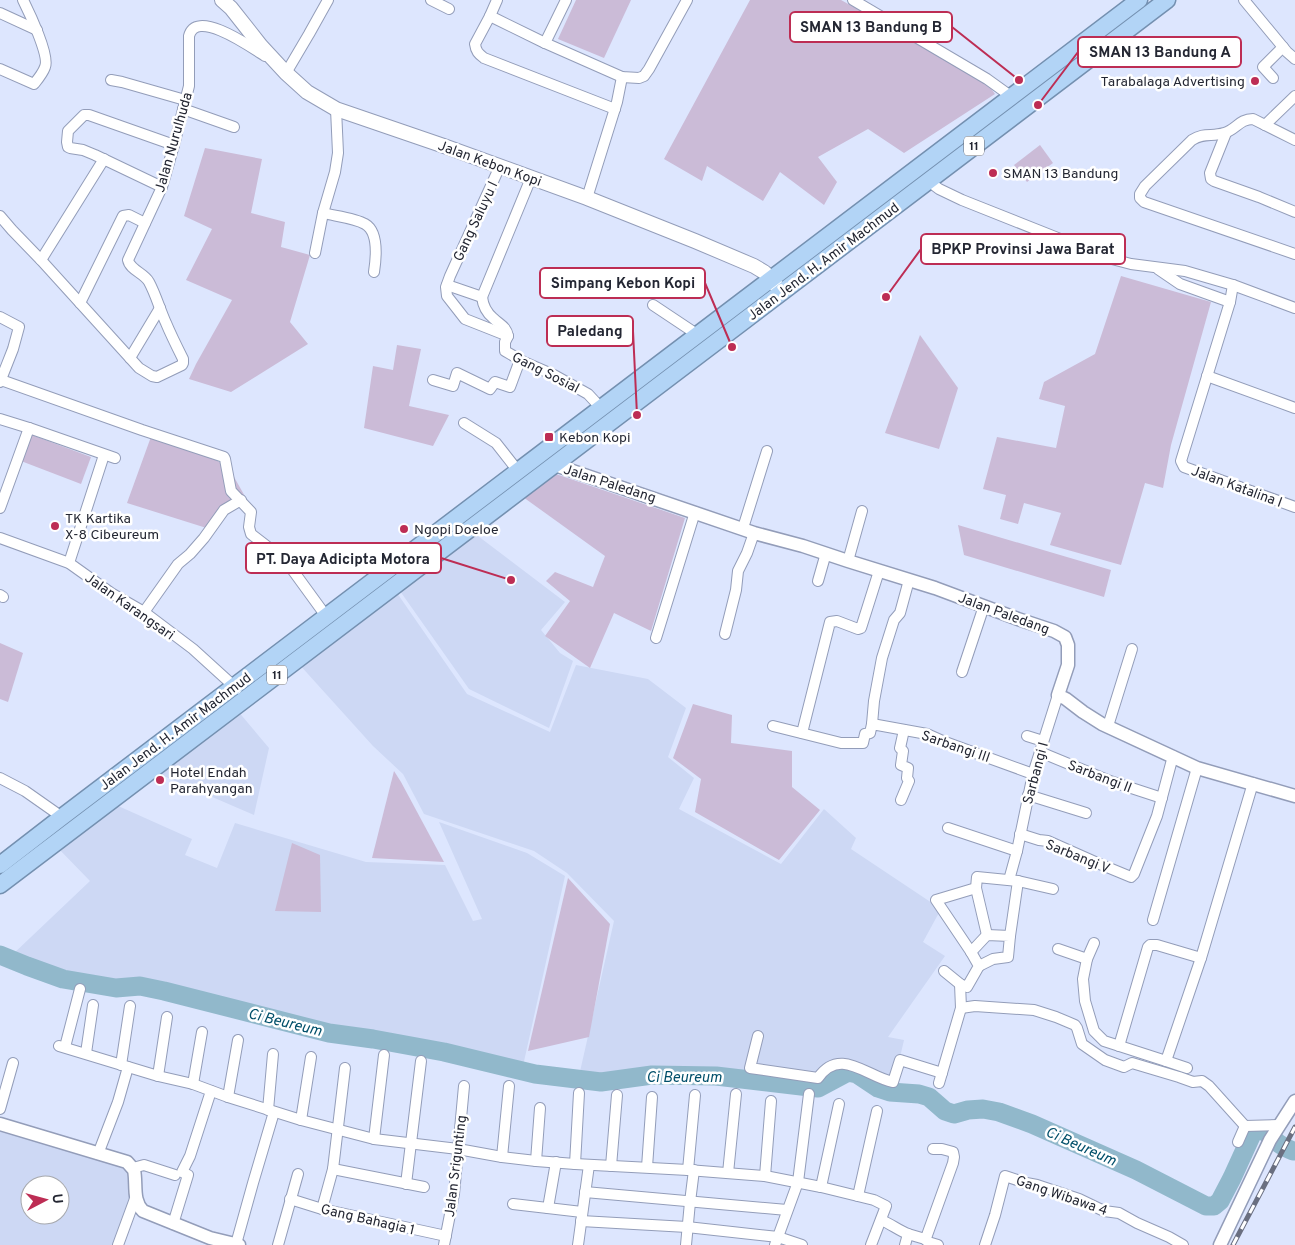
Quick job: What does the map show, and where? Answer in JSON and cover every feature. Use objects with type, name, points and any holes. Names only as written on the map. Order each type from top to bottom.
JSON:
[{"type":"highway","name":"Jalan Jend. H. Amir Machmud","points":[[0,865],[698,334],[776,286],[930,179],[1167,0]]},
{"type":"highway","name":"Jalan Jend. H. Amir Machmud","points":[[0,885],[555,465],[1012,97],[1133,5]]},
{"type":"highway","points":[[1133,5],[1138,23]]},
{"type":"highway","points":[[1104,27],[1114,40]]},
{"type":"main road","name":"Jalan Kebon Kopi","points":[[222,0],[231,8],[282,69],[307,92],[336,109],[500,166],[695,241],[754,266],[764,272],[776,286]]},
{"type":"street","points":[[0,69],[34,84],[45,67],[46,62],[37,30],[23,0]]},
{"type":"street","points":[[282,69],[309,34],[328,0]]},
{"type":"street","points":[[431,0],[450,9]]},
{"type":"street","points":[[497,0],[475,44],[478,54],[615,109]]},
{"type":"street","points":[[545,43],[566,0]]},
{"type":"street","points":[[490,16],[622,77],[639,78],[644,76],[687,0]]},
{"type":"street","points":[[853,0],[974,71],[1012,97]]},
{"type":"street","points":[[1244,0],[1295,59]]},
{"type":"street","points":[[0,13],[37,30]]},
{"type":"street","name":"Jalan Nurulhuda","points":[[160,308],[149,282],[129,264],[128,260],[162,187],[174,144],[189,86],[190,31],[200,26],[232,36],[282,69]]},
{"type":"street","points":[[1273,78],[1263,67],[1283,47]]},
{"type":"street","points":[[587,198],[615,109],[622,77]]},
{"type":"street","points":[[111,80],[122,82],[184,104],[234,127]]},
{"type":"street","points":[[1265,125],[1295,96]]},
{"type":"street","points":[[315,253],[338,153],[336,109]]},
{"type":"street","points":[[162,187],[83,150],[68,147],[68,131],[84,115],[89,115],[174,144]]},
{"type":"street","points":[[1295,140],[1248,119],[1242,121],[1226,133],[1198,136],[1140,194],[1140,198],[1144,202],[1295,254]]},
{"type":"street","points":[[1226,133],[1210,173],[1211,179],[1295,212]]},
{"type":"street","points":[[41,260],[104,159]]},
{"type":"street","name":"Gang Saluyu I","points":[[448,280],[500,166]]},
{"type":"street","points":[[508,336],[507,330],[492,318],[483,306],[482,298],[531,178]]},
{"type":"street","points":[[930,179],[938,189],[962,200],[1108,258],[1131,264],[1185,271],[1233,285],[1295,308]]},
{"type":"street","points":[[323,213],[367,225],[372,231],[376,252],[374,272]]},
{"type":"street","points":[[80,303],[123,216],[129,215],[145,223]]},
{"type":"street","points":[[0,216],[139,368],[157,377],[183,363],[183,359],[160,308]]},
{"type":"street","points":[[1157,268],[1180,284],[1230,302]]},
{"type":"street","points":[[448,280],[482,298]]},
{"type":"street","name":"Gang Sosial","points":[[448,280],[446,287],[448,296],[465,319],[508,336],[505,342],[505,351],[588,394],[601,408]]},
{"type":"street","points":[[1233,285],[1230,302],[1207,376],[1295,408]]},
{"type":"street","points":[[653,305],[698,334]]},
{"type":"street","points":[[130,358],[160,308]]},
{"type":"street","points":[[0,317],[19,327],[0,381],[222,456],[225,459],[231,491],[252,512],[249,528],[251,534],[286,561],[326,616]]},
{"type":"street","points":[[433,380],[453,386],[457,373],[490,389],[495,382],[510,387],[520,360]]},
{"type":"street","name":"Jalan Katalina I","points":[[1207,376],[1181,461],[1182,466],[1295,507]]},
{"type":"street","points":[[0,419],[115,458]]},
{"type":"street","points":[[464,423],[496,443],[518,471]]},
{"type":"street","points":[[0,508],[28,428]]},
{"type":"street","points":[[725,634],[736,590],[738,571],[747,553],[749,530],[767,451]]},
{"type":"street","points":[[69,563],[104,455]]},
{"type":"street","name":"Jalan Paledang","points":[[555,465],[749,530],[935,588],[1054,631],[1065,638],[1068,645],[1068,665],[1058,695]]},
{"type":"street","points":[[144,612],[178,564],[204,538],[224,510],[241,500]]},
{"type":"street","points":[[848,561],[862,511]]},
{"type":"street","points":[[656,638],[695,512]]},
{"type":"street","name":"Jalan Karangsari","points":[[0,538],[69,563],[111,593],[144,612],[193,649],[245,698]]},
{"type":"street","points":[[818,581],[826,553]]},
{"type":"street","points":[[802,733],[830,622],[837,621],[858,629],[861,628],[879,571]]},
{"type":"street","points":[[773,726],[841,743],[863,743],[865,734],[870,733],[882,658],[894,620],[900,613],[909,580]]},
{"type":"street","points":[[962,672],[984,606]]},
{"type":"street","points":[[1108,726],[1132,649]]},
{"type":"street","points":[[1058,695],[1066,698],[1102,724],[1197,768],[1295,796]]},
{"type":"street","name":"Sarbangi I","points":[[979,966],[993,959],[1008,957],[1014,880],[1020,834],[1033,774],[1058,695]]},
{"type":"street","name":"Sarbangi III","points":[[872,724],[927,734],[1033,774]]},
{"type":"street","points":[[901,800],[909,781],[907,778],[908,768],[901,765],[903,752],[900,748],[904,730]]},
{"type":"street","points":[[1027,736],[1043,741]]},
{"type":"street","name":"Sarbangi II","points":[[1040,752],[1110,782],[1162,798]]},
{"type":"street","points":[[1162,798],[1172,756]]},
{"type":"street","points":[[1153,920],[1197,768]]},
{"type":"street","points":[[0,778],[25,791],[62,817]]},
{"type":"street","points":[[1166,1060],[1201,958],[1253,783]]},
{"type":"street","points":[[1028,795],[1086,813]]},
{"type":"street","name":"Sarbangi V","points":[[1020,834],[1048,841],[1131,877],[1134,874],[1157,816],[1162,798]]},
{"type":"street","points":[[948,828],[1017,851]]},
{"type":"street","points":[[987,935],[976,888],[977,878],[1014,880],[1053,889]]},
{"type":"street","points":[[944,971],[960,984],[967,987],[979,966],[936,900],[976,888]]},
{"type":"street","points":[[971,952],[987,935],[1010,936]]},
{"type":"street","points":[[1094,943],[1087,959],[1083,979],[1085,1001],[1094,1031],[1104,1041],[1187,1068]]},
{"type":"street","points":[[1119,1046],[1148,947],[1150,945],[1157,945],[1201,958]]},
{"type":"street","points":[[1058,949],[1087,959]]},
{"type":"street","points":[[758,1036],[750,1068],[818,1078],[834,1064],[851,1064],[884,1080],[893,1082],[900,1060],[940,1078],[961,1008],[960,984]]},
{"type":"street","points":[[80,989],[62,1046],[86,1054],[158,1076],[193,1084],[301,1120],[374,1139],[502,1158],[765,1176],[858,1196],[885,1205],[885,1210],[871,1245]]},
{"type":"street","points":[[86,1054],[93,1005]]},
{"type":"street","points":[[98,1154],[118,1102],[125,1066],[130,1006]]},
{"type":"street","points":[[961,1008],[975,1006],[1034,1010],[1074,1025],[1077,1028],[1082,1044],[1105,1060],[1124,1067],[1132,1063],[1193,1082],[1202,1081],[1209,1086],[1245,1126],[1274,1132]]},
{"type":"street","points":[[158,1076],[167,1017]]},
{"type":"street","points":[[193,1084],[202,1032]]},
{"type":"street","points":[[228,1097],[238,1040]]},
{"type":"street","points":[[0,1124],[127,1162],[133,1168],[135,1174],[138,1206],[143,1211],[210,1238],[237,1245],[271,1111],[273,1054]]},
{"type":"street","points":[[374,1139],[384,1055]]},
{"type":"street","points":[[301,1120],[311,1057]]},
{"type":"street","points":[[406,1184],[421,1061]]},
{"type":"street","points":[[0,1109],[13,1063]]},
{"type":"street","points":[[322,1209],[333,1169],[345,1068]]},
{"type":"street","name":"Jalan Srigunting","points":[[445,1240],[454,1194],[464,1086]]},
{"type":"street","points":[[502,1158],[510,1086]]},
{"type":"street","points":[[174,1224],[188,1175],[182,1172],[190,1156],[212,1091]]},
{"type":"street","points":[[574,1164],[579,1093]]},
{"type":"street","points":[[728,1173],[736,1094]]},
{"type":"street","points":[[777,1241],[798,1182],[809,1094]]},
{"type":"street","points":[[686,1245],[695,1095]]},
{"type":"street","points":[[611,1166],[617,1096]]},
{"type":"street","points":[[647,1167],[652,1097]]},
{"type":"street","points":[[765,1176],[772,1101]]},
{"type":"street","points":[[1220,1245],[1274,1132],[1295,1101]]},
{"type":"street","points":[[821,1187],[839,1104]]},
{"type":"street","points":[[536,1161],[540,1108]]},
{"type":"street","points":[[858,1196],[877,1111]]},
{"type":"street","points":[[1238,1142],[1245,1126]]},
{"type":"street","points":[[925,1239],[954,1157],[953,1152],[933,1149]]},
{"type":"street","points":[[548,1208],[556,1162]]},
{"type":"street","points":[[578,1245],[589,1164]]},
{"type":"street","points":[[133,1168],[144,1165],[175,1175]]},
{"type":"street","points":[[333,1169],[424,1187]]},
{"type":"street","points":[[278,1245],[298,1174]]},
{"type":"street","name":"Gang Wibawa 4","points":[[985,1245],[1005,1176],[1079,1199],[1104,1211],[1119,1213],[1183,1245]]},
{"type":"street","points":[[585,1192],[787,1210]]},
{"type":"street","points":[[118,1245],[136,1196]]},
{"type":"street","name":"Gang Bahagia 1","points":[[290,1199],[445,1240]]},
{"type":"street","points":[[513,1204],[548,1208],[582,1217],[687,1227],[802,1245]]},
{"type":"street","points":[[881,1220],[892,1224],[898,1230],[938,1245]]},
{"type":"street","points":[[905,1245],[908,1234]]},
{"type":"shaded area","points":[[576,0],[631,0],[604,58],[558,39]]},
{"type":"shaded area","points":[[750,0],[841,0],[985,80],[995,94],[904,153],[868,129],[818,157],[837,182],[824,205],[780,172],[763,201],[707,166],[702,181],[664,159]]},
{"type":"shaded area","points":[[1040,145],[1053,163],[1027,182],[1014,165]]},
{"type":"shaded area","points":[[205,148],[262,159],[251,213],[285,222],[281,247],[310,255],[290,322],[308,344],[231,392],[189,379],[232,300],[186,280],[212,229],[184,216]]},
{"type":"shaded area","points":[[1121,276],[1211,302],[1171,445],[1163,488],[1145,483],[1121,565],[1050,545],[1061,513],[1024,503],[1018,524],[1000,519],[1006,495],[983,489],[997,437],[1056,448],[1065,406],[1039,399],[1044,382],[1095,354]]},
{"type":"shaded area","points":[[920,335],[958,388],[939,449],[885,433]]},
{"type":"shaded area","points":[[397,345],[421,349],[409,406],[449,415],[433,446],[364,428],[373,366],[393,370]]},
{"type":"shaded area","points":[[152,434],[211,457],[229,468],[247,500],[224,510],[216,531],[127,503]]},
{"type":"shaded area","points":[[32,435],[91,457],[81,484],[21,461]]},
{"type":"shaded area","points":[[553,473],[685,518],[651,631],[614,613],[590,668],[545,636],[570,601],[546,581],[555,572],[593,587],[605,556],[523,497]]},
{"type":"shaded area","points":[[958,525],[1111,570],[1104,597],[964,555]]},
{"type":"shaded area","points":[[474,533],[565,602],[541,630],[560,653],[573,661],[549,728],[469,689],[400,591]]},
{"type":"shaded area","points":[[397,593],[467,694],[550,732],[576,665],[648,679],[686,708],[668,757],[694,778],[679,809],[781,864],[824,809],[856,838],[851,849],[941,909],[923,942],[945,956],[888,1037],[904,1040],[895,1079],[871,1068],[844,1062],[820,1078],[702,1075],[579,1076],[614,921],[567,873],[534,851],[424,814],[403,774],[373,746],[298,663]]},
{"type":"shaded area","points":[[0,643],[23,653],[8,702],[0,699]]},
{"type":"shaded area","points":[[693,704],[732,715],[731,743],[792,751],[792,787],[820,810],[779,860],[695,812],[701,779],[673,758]]},
{"type":"shaded area","points":[[237,710],[269,748],[254,815],[152,771]]},
{"type":"shaded area","points":[[394,771],[401,782],[444,862],[372,858]]},
{"type":"shaded area","points":[[116,805],[192,839],[185,855],[217,868],[235,823],[366,862],[445,865],[473,921],[482,919],[439,822],[527,853],[565,876],[523,1066],[491,1063],[471,1051],[359,1032],[255,1011],[142,983],[124,985],[83,979],[11,956],[90,881],[56,846]]},
{"type":"shaded area","points":[[292,843],[320,855],[321,912],[275,911]]},
{"type":"shaded area","points":[[568,878],[610,924],[589,1037],[528,1051]]},
{"type":"shaded area","points":[[0,1126],[124,1165],[132,1176],[130,1201],[115,1245],[0,1245]]},
{"type":"waterway","name":"Ci Beureum","points":[[0,955],[63,979],[116,988],[140,986],[329,1033],[444,1052],[535,1074],[601,1082],[652,1075],[716,1076],[818,1088],[848,1072],[857,1074],[878,1088],[890,1092],[919,1094],[929,1097],[945,1111],[954,1114],[968,1110],[983,1109],[999,1112],[1032,1124],[1136,1170],[1206,1206],[1214,1206],[1220,1201],[1253,1132],[1264,1131],[1281,1145],[1295,1151]]},
{"type":"railway","points":[[1233,1245],[1295,1127]]},
{"type":"place","name":"SMAN 13 Bandung B","points":[[1019,80]]},
{"type":"place","name":"Tarabalaga Advertising","points":[[1255,81]]},
{"type":"place","name":"SMAN 13 Bandung A","points":[[1038,105]]},
{"type":"place","name":"SMAN 13 Bandung","points":[[993,173]]},
{"type":"place","name":"BPKP Provinsi Jawa Barat","points":[[886,297]]},
{"type":"place","name":"Simpang Kebon Kopi","points":[[732,347]]},
{"type":"place","name":"Paledang","points":[[637,415]]},
{"type":"place","name":"Kebon Kopi","points":[[549,437]]},
{"type":"place","name":"TK Kartika X-8 Cibeureum","points":[[55,526]]},
{"type":"place","name":"Ngopi Doeloe","points":[[404,529]]},
{"type":"place","name":"PT. Daya Adicipta Motora","points":[[511,580]]},
{"type":"place","name":"Hotel Endah Parahyangan","points":[[160,780]]}]
